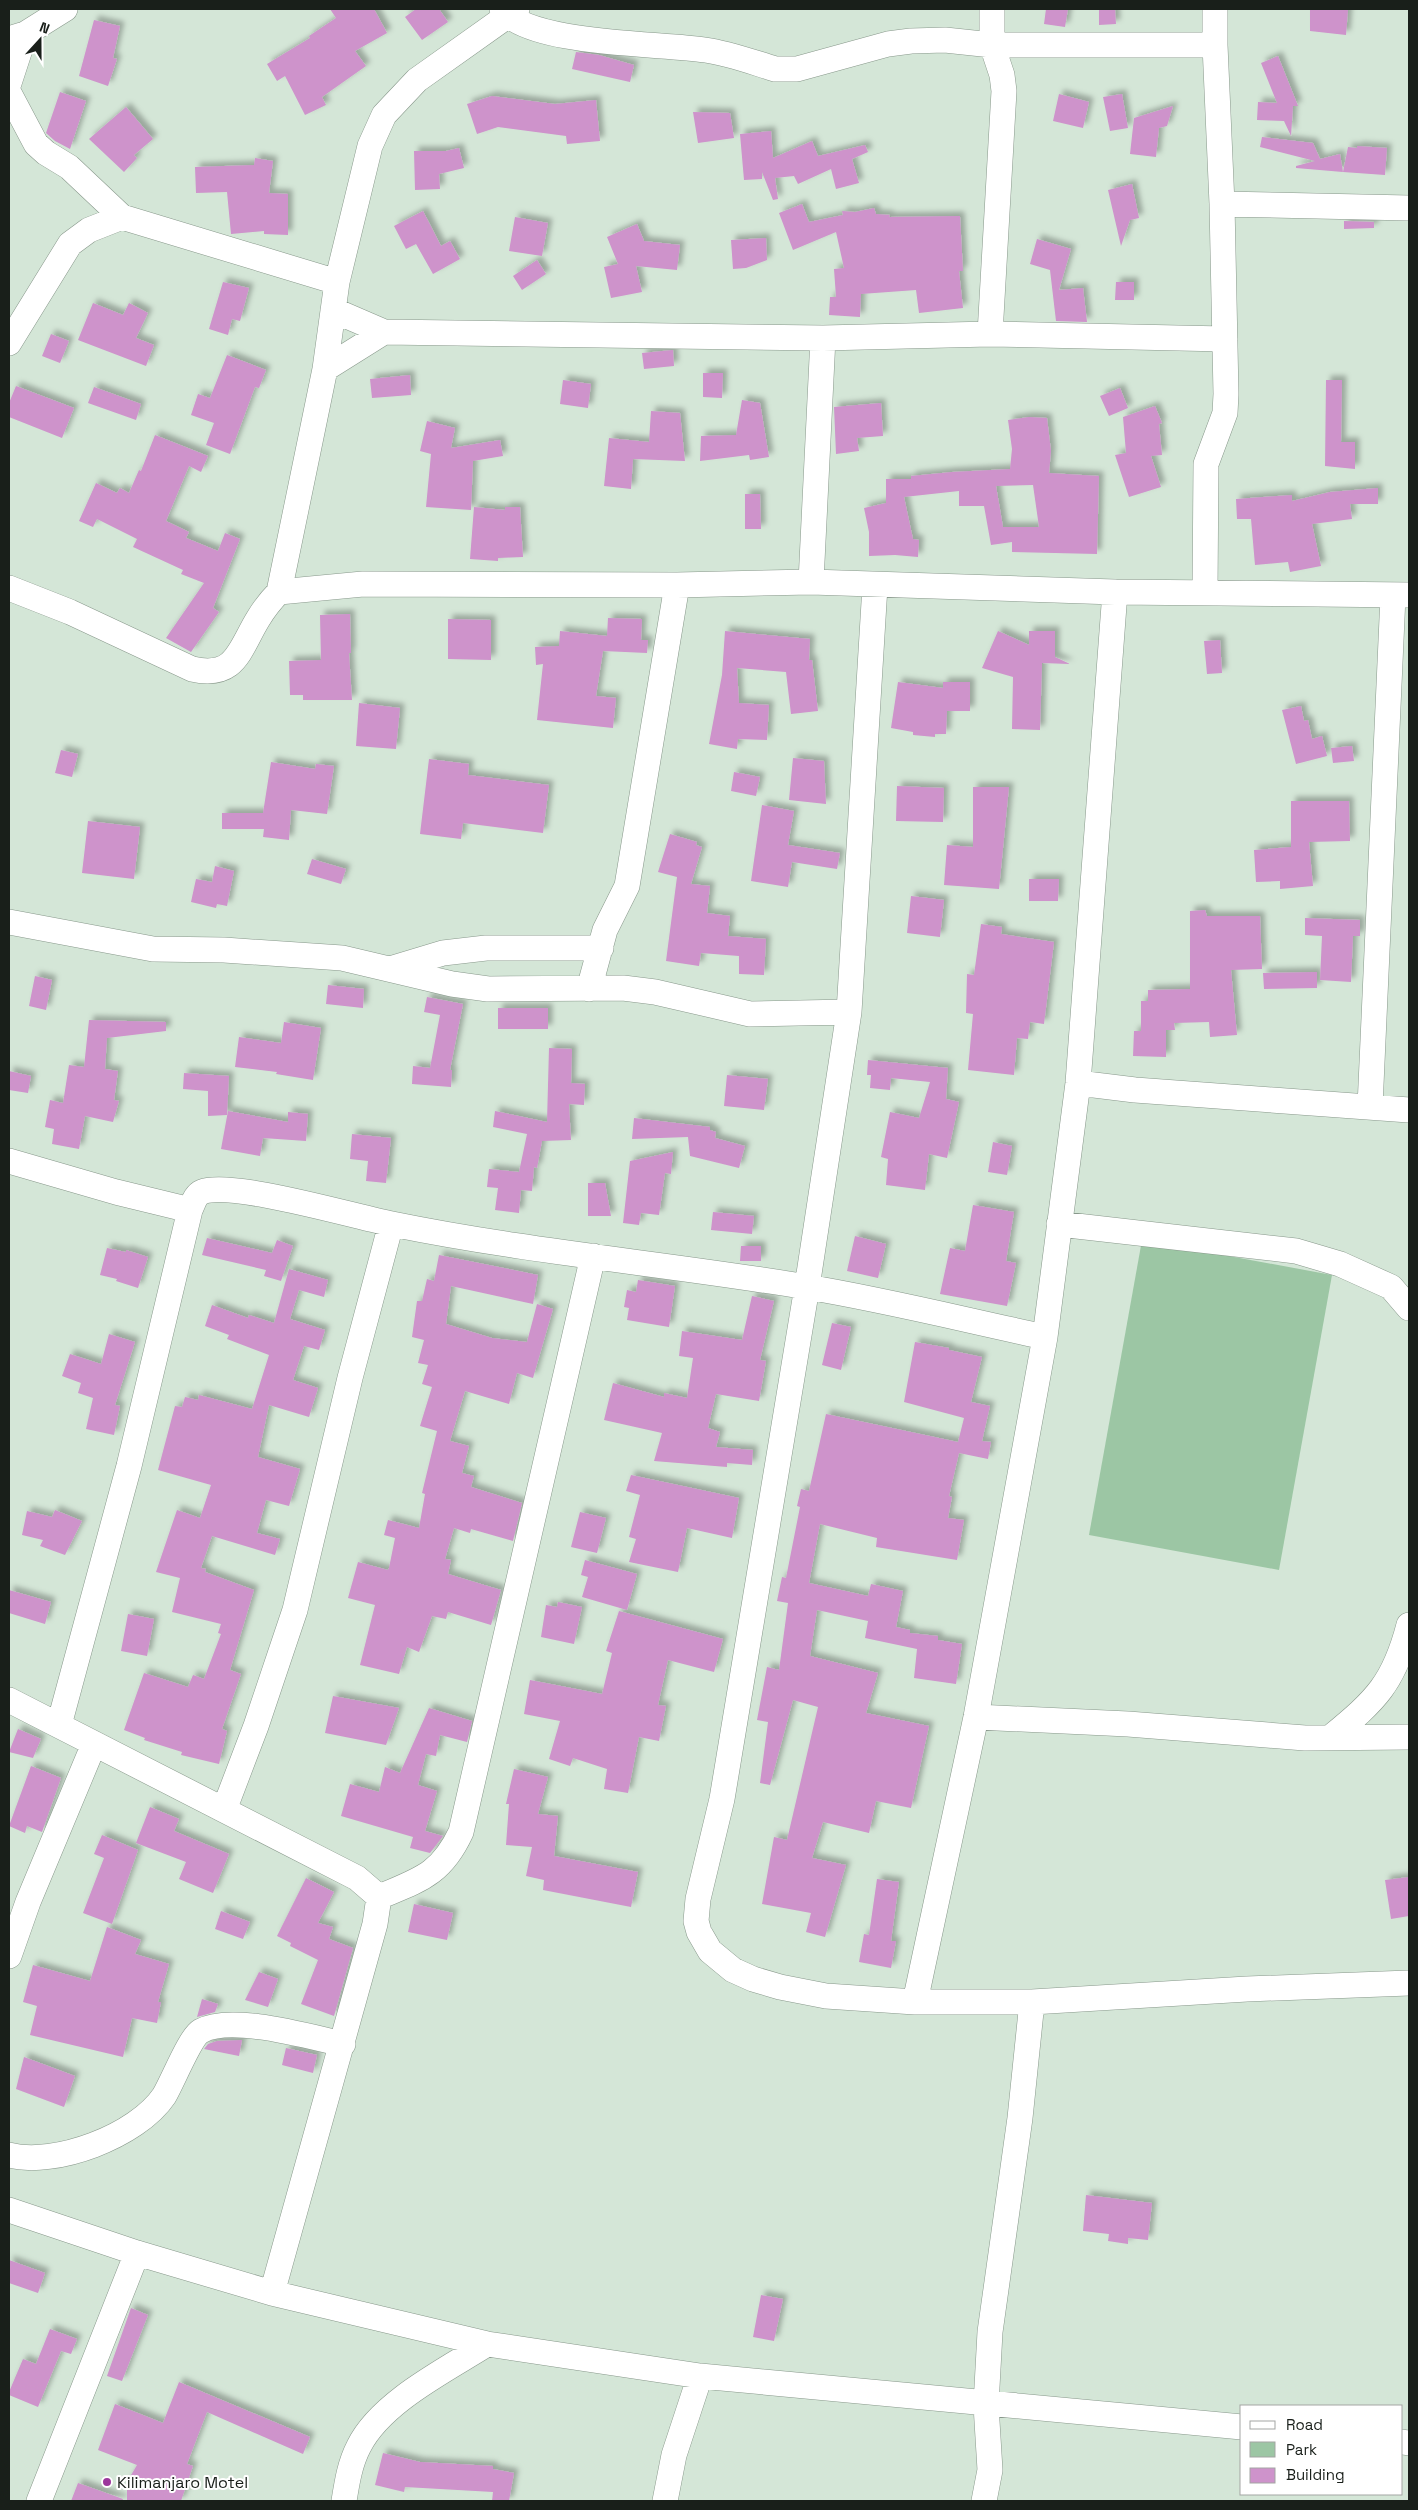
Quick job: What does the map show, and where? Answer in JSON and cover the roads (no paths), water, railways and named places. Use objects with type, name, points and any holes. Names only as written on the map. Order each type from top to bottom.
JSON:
[{"type":"street","points":[[9,83],[17,36],[65,9]]},
{"type":"street","points":[[990,334],[1004,91],[1002,75],[992,45],[992,9]]},
{"type":"street","points":[[1205,591],[1206,464],[1225,413],[1222,204],[1215,9]]},
{"type":"street","points":[[9,588],[62,609],[192,670],[203,672],[225,669],[240,654],[258,619],[279,592],[325,369],[337,282],[370,146],[384,115],[417,80],[509,11],[553,35],[704,50],[774,69],[785,70],[797,69],[888,44],[911,41],[945,40],[992,45],[1215,46]]},
{"type":"street","points":[[9,92],[36,144],[46,153],[69,167],[122,217],[337,282]]},
{"type":"street","points":[[1222,204],[1409,208]]},
{"type":"street","points":[[9,343],[70,244],[89,230],[122,217]]},
{"type":"street","points":[[333,310],[384,332],[823,338],[990,334],[1225,339]]},
{"type":"street","points":[[325,369],[384,332]]},
{"type":"street","points":[[811,582],[823,338]]},
{"type":"street","points":[[279,592],[318,586],[363,584],[677,585],[811,582],[875,586],[1115,592],[1205,591],[1401,596],[1370,1107]]},
{"type":"street","points":[[589,989],[605,930],[627,886],[677,585]]},
{"type":"street","points":[[875,586],[849,1012],[807,1287],[722,1799],[698,1899],[696,1921],[710,1952],[734,1970],[753,1979],[826,1996],[914,2002],[1032,2002],[1247,1989],[1409,1982]]},
{"type":"street","points":[[914,2002],[976,1717],[1044,1337],[1078,1083],[1115,592]]},
{"type":"street","points":[[9,922],[153,948],[224,950],[342,958],[452,984],[488,988],[623,988],[655,992],[750,1014],[849,1012]]},
{"type":"street","points":[[387,969],[443,953],[486,948],[601,948]]},
{"type":"street","points":[[1078,1083],[1135,1090],[1409,1110]]},
{"type":"street","points":[[9,1161],[116,1192],[190,1210]]},
{"type":"street","points":[[59,1726],[129,1466],[190,1210],[197,1196],[203,1191],[227,1190],[290,1200],[391,1224],[484,1241],[807,1287],[1044,1337]]},
{"type":"street","points":[[224,1810],[256,1726],[295,1610],[350,1378],[391,1224]]},
{"type":"street","points":[[1059,1224],[1296,1251],[1340,1264],[1390,1287],[1409,1308]]},
{"type":"street","points":[[379,1896],[427,1876],[446,1859],[461,1832],[593,1256]]},
{"type":"street","points":[[1331,1737],[1361,1712],[1384,1688],[1396,1668],[1409,1625]]},
{"type":"street","points":[[9,1700],[357,1878],[379,1896]]},
{"type":"street","points":[[976,1717],[1128,1724],[1305,1738],[1409,1737]]},
{"type":"street","points":[[9,1956],[18,1897],[94,1744]]},
{"type":"street","points":[[272,2293],[343,2044],[379,1909],[379,1896]]},
{"type":"street","points":[[984,2501],[990,2470],[986,2405],[990,2332],[1020,2118],[1032,2002]]},
{"type":"street","points":[[9,2155],[24,2159],[58,2155],[95,2144],[139,2121],[163,2097],[179,2071],[190,2043],[202,2030],[233,2024],[265,2028],[343,2044]]},
{"type":"street","points":[[9,2210],[137,2253],[272,2293],[487,2344],[700,2376],[986,2405],[1240,2428]]},
{"type":"street","points":[[39,2501],[137,2253]]},
{"type":"street","points":[[344,2501],[349,2471],[359,2445],[383,2415],[403,2399],[487,2344]]},
{"type":"street","points":[[665,2501],[674,2455],[700,2376]]},
{"type":"place","name":"Kilimanjaro Motel","points":[[107,2482]]}]
